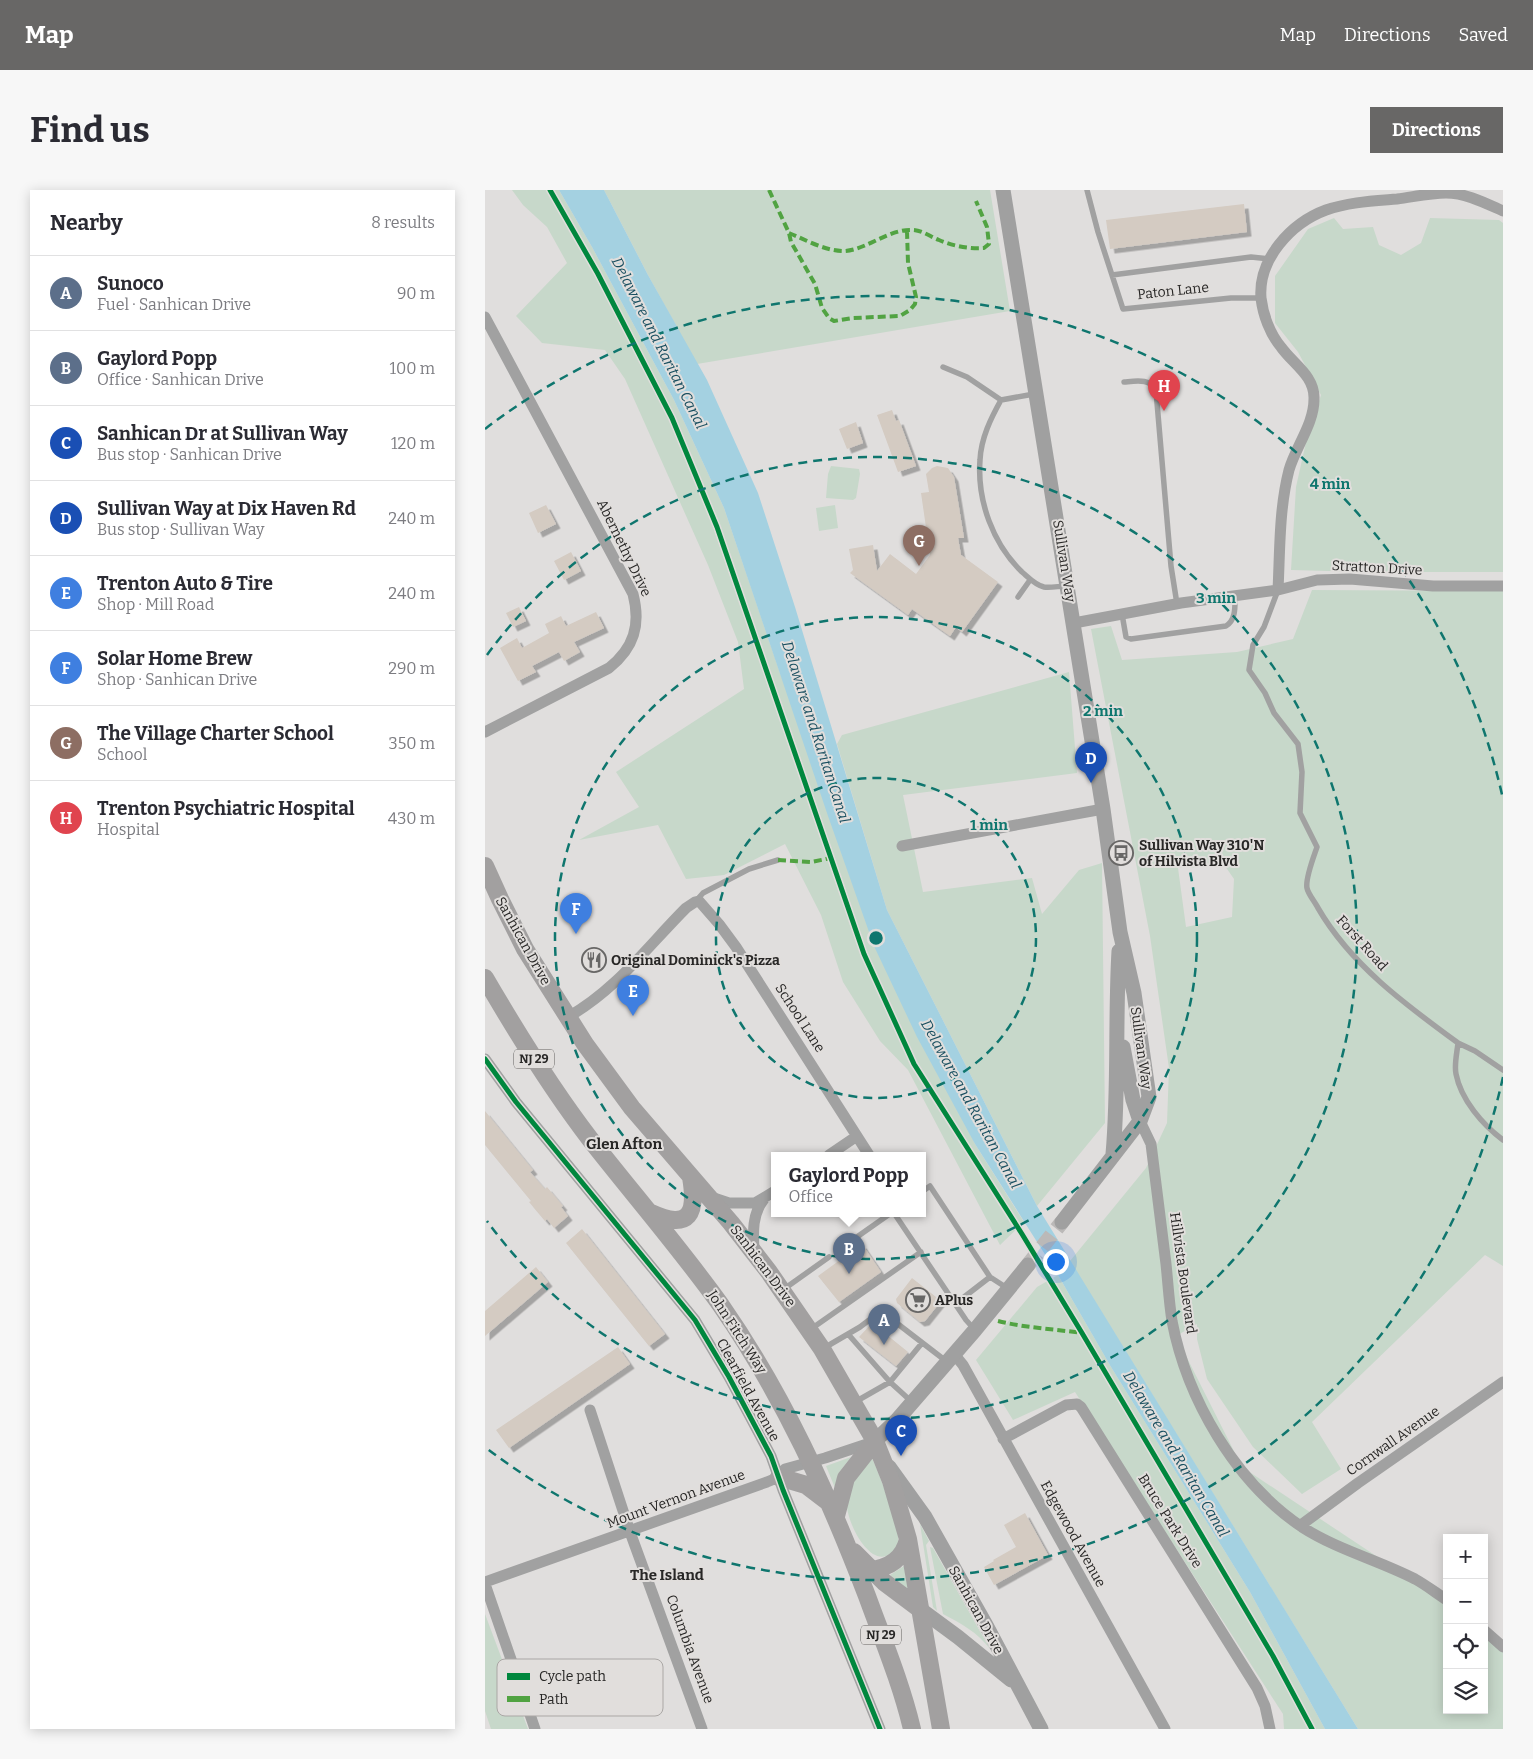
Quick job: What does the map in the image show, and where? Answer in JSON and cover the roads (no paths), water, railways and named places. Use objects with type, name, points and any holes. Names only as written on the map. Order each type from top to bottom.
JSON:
[{"type":"highway","name":"Sanhican Drive","points":[[485,866],[525,949],[567,1017],[632,1108],[754,1251],[782,1290],[822,1349],[875,1441],[882,1458]]},
{"type":"highway","name":"John Fitch Way","points":[[485,978],[509,1020],[549,1082],[589,1137],[697,1272],[745,1341],[774,1389],[834,1510],[901,1689],[912,1729]]},
{"type":"highway","points":[[649,1212],[671,1221],[679,1220],[688,1215],[694,1204],[691,1177]]},
{"type":"highway","points":[[779,1477],[806,1485],[821,1495],[834,1510],[846,1478],[875,1441]]},
{"type":"highway","points":[[882,1458],[897,1499],[908,1539],[941,1729]]},
{"type":"highway","points":[[870,1570],[881,1569],[898,1558],[906,1547],[908,1539]]},
{"type":"highway","points":[[846,1542],[870,1570],[920,1609]]},
{"type":"main road","name":"Sullivan Way","points":[[1003,190],[1103,809],[1120,932],[1134,993],[1149,1097],[1140,1121],[1062,1222]]},
{"type":"main road","name":"Sullivan Way","points":[[1113,1154],[1117,1098],[1116,991],[1120,932]]},
{"type":"main road","points":[[1117,1022],[1127,1060],[1133,1100],[1140,1121]]},
{"type":"main road","points":[[875,1441],[893,1424],[975,1330],[1028,1265]]},
{"type":"main road","name":"Sanhican Drive","points":[[882,1458],[925,1517],[987,1627],[1041,1729]]},
{"type":"main road","name":"Sanhican Drive","points":[[920,1609],[1016,1684]]},
{"type":"street","points":[[1278,590],[1284,492],[1290,468],[1312,416],[1315,401],[1314,389],[1309,378],[1281,347],[1269,328],[1261,298],[1263,277],[1270,259],[1290,232],[1304,221],[1325,210],[1345,205],[1446,193],[1469,197],[1503,211]]},
{"type":"street","name":"Abernethy Drive","points":[[485,317],[633,594],[637,609],[637,624],[633,638],[625,652],[609,668],[485,732]]},
{"type":"street","name":"Stratton Drive","points":[[1073,623],[1177,604],[1278,590],[1317,580],[1350,579],[1433,586],[1503,586]]},
{"type":"street","points":[[901,846],[1103,809]]},
{"type":"street","points":[[567,1017],[582,1009],[624,975],[675,919],[686,908],[697,902]]},
{"type":"street","name":"School Lane","points":[[697,902],[719,924],[736,946],[867,1152]]},
{"type":"street","name":"Clearfield Avenue","points":[[485,1059],[516,1102],[695,1320],[729,1377],[771,1456],[880,1729]]},
{"type":"street","name":"Hillvista Boulevard","points":[[1140,1121],[1151,1144],[1172,1321],[1181,1356],[1208,1420],[1233,1460],[1265,1496],[1301,1526],[1325,1541],[1417,1580],[1443,1597]]},
{"type":"street","points":[[833,1152],[857,1136]]},
{"type":"street","points":[[707,1195],[729,1203],[755,1203],[771,1195]]},
{"type":"street","points":[[754,1251],[755,1218],[758,1207],[764,1199]]},
{"type":"street","name":"Edgewood Avenue","points":[[950,1358],[963,1365],[1165,1729]]},
{"type":"street","name":"Cornwall Avenue","points":[[1301,1526],[1358,1483],[1503,1382]]},
{"type":"street","name":"Bruce Park Drive","points":[[1003,1439],[1066,1405],[1077,1404],[1081,1407],[1257,1688],[1265,1706],[1270,1729]]},
{"type":"street","name":"Columbia Avenue","points":[[590,1410],[630,1532],[702,1729]]},
{"type":"street","name":"Mount Vernon Avenue","points":[[485,1583],[779,1477],[785,1469],[875,1441]]},
{"type":"street","points":[[485,1583],[511,1659]]},
{"type":"street","points":[[1488,1634],[1503,1647]]},
{"type":"street","points":[[531,1716],[535,1729]]},
{"type":"lane","name":"Paton Lane","points":[[1087,190],[1123,310],[1231,298],[1261,298]]},
{"type":"lane","points":[[1112,276],[1251,257],[1270,259]]},
{"type":"lane","points":[[943,367],[967,376],[1001,400],[1036,394]]},
{"type":"lane","points":[[1124,382],[1147,382],[1156,391],[1171,566],[1177,604]]},
{"type":"lane","points":[[1001,400],[990,419],[983,439],[980,461],[982,496],[989,522],[1001,548],[1030,580],[1043,587],[1067,586]]},
{"type":"lane","points":[[1018,597],[1030,580]]},
{"type":"lane","name":"Forst Road","points":[[1278,590],[1264,627],[1253,645],[1249,670],[1265,693],[1274,713],[1298,744],[1302,772],[1300,813],[1317,846],[1310,867],[1307,887],[1328,925],[1358,960],[1397,998],[1458,1043],[1475,1051],[1503,1070]]},
{"type":"lane","points":[[1121,614],[1124,633],[1126,637],[1131,639],[1226,626],[1234,616],[1235,596]]},
{"type":"lane","points":[[697,902],[703,893],[749,869],[778,860]]},
{"type":"lane","points":[[1458,1043],[1456,1073],[1462,1093],[1483,1121],[1503,1140]]},
{"type":"lane","points":[[926,1189],[930,1186],[990,1277],[1009,1289]]},
{"type":"lane","points":[[837,1251],[887,1217]]},
{"type":"lane","points":[[896,1217],[975,1330]]},
{"type":"lane","points":[[809,1330],[921,1252]]},
{"type":"lane","points":[[782,1290],[829,1257]]},
{"type":"lane","points":[[955,1304],[990,1277]]},
{"type":"lane","points":[[822,1349],[860,1327],[881,1311],[922,1343],[950,1358]]},
{"type":"lane","points":[[848,1334],[890,1382],[912,1402]]},
{"type":"lane","points":[[853,1404],[890,1382],[922,1343]]},
{"type":"water","name":"Delaware and Raritan Canal","points":[[559,190],[604,190],[648,275],[707,380],[758,493],[795,607],[887,910],[1037,1206],[1358,1729],[1325,1729],[1250,1592],[1111,1367],[1058,1275],[975,1144],[917,1037],[874,946],[724,508],[674,400],[592,247]]},
{"type":"tunnel","points":[[1028,1265],[1062,1222]]},
{"type":"place","name":"Trenton Psychiatric Hospital","points":[[1164,411]]},
{"type":"place","name":"The Village Charter School","points":[[919,566]]},
{"type":"place","name":"Sullivan Way at Dix Haven Rd","points":[[1091,783]]},
{"type":"place","name":"Sullivan Way 310'N of Hilvista Blvd","points":[[1121,853]]},
{"type":"place","name":"Solar Home Brew","points":[[576,934]]},
{"type":"place","name":"Original Dominick's Pizza","points":[[594,960]]},
{"type":"place","name":"Trenton Auto & Tire","points":[[633,1016]]},
{"type":"place","name":"Gaylord Popp","points":[[849,1274]]},
{"type":"place","name":"APlus","points":[[918,1300]]},
{"type":"place","name":"Sunoco","points":[[884,1345]]},
{"type":"place","name":"Sanhican Dr at Sullivan Way","points":[[901,1456]]},
{"type":"district","name":"Glen Afton","points":[[624,1144]]},
{"type":"district","name":"The Island","points":[[667,1575]]}]
